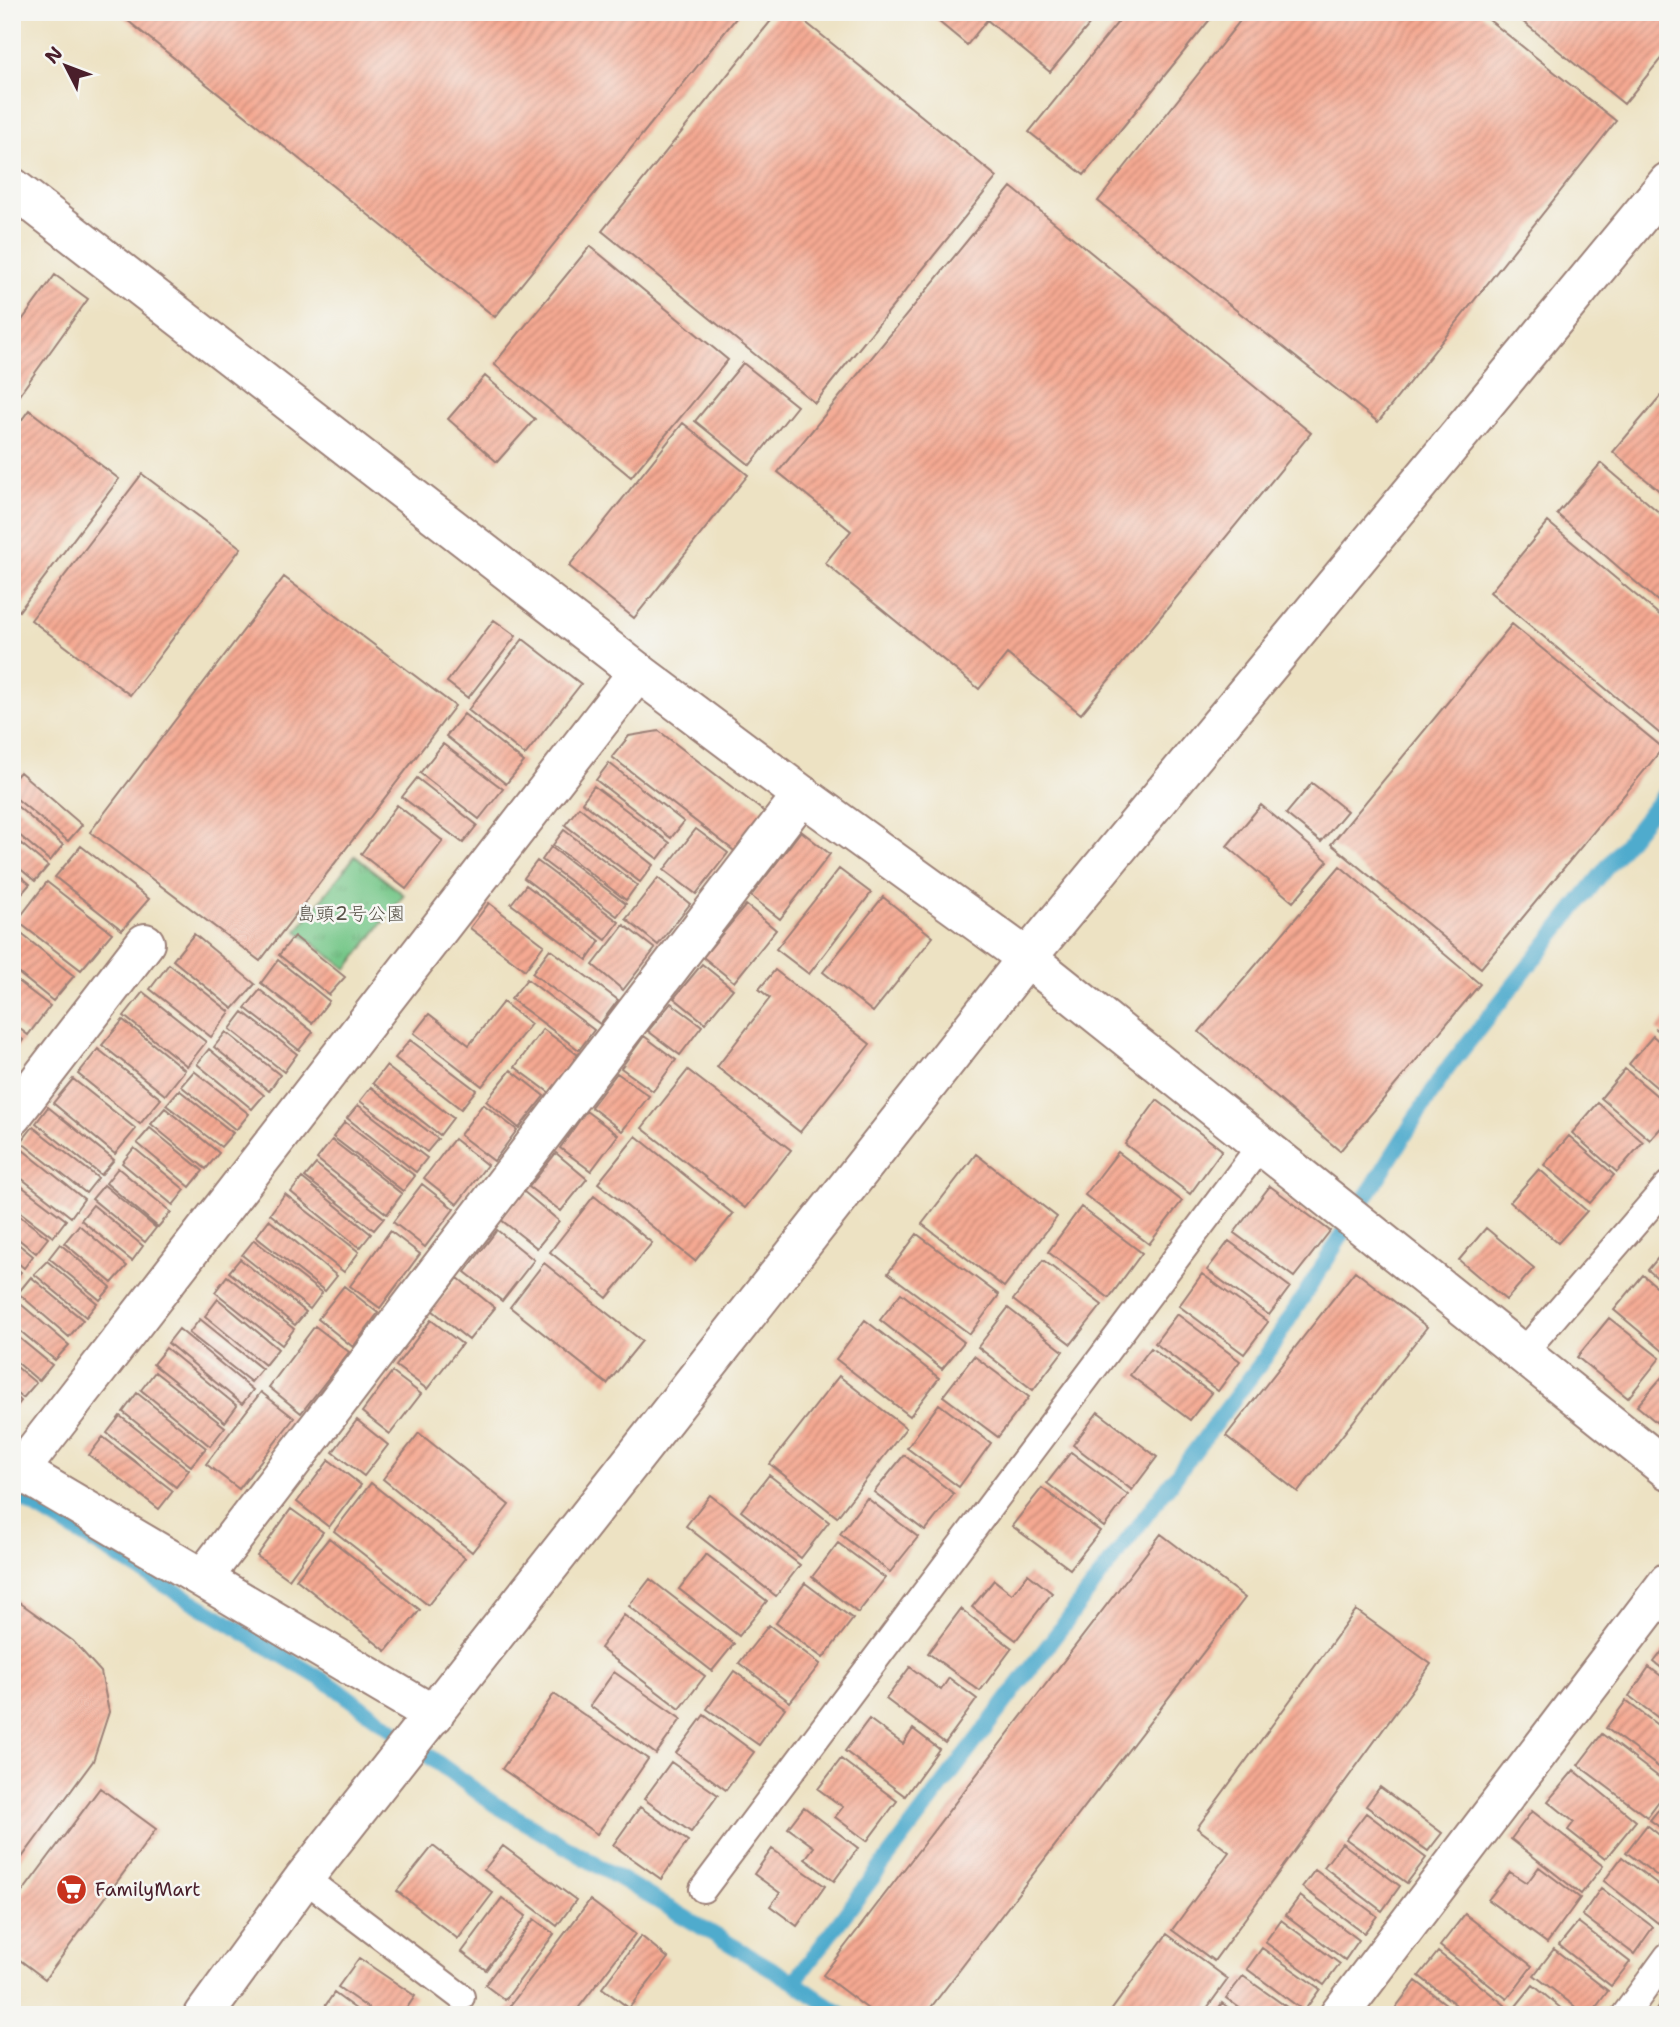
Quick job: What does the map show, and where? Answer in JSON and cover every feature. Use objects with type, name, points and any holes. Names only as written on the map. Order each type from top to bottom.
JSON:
[{"type":"street","points":[[204,2015],[304,1878],[1027,958],[1668,182]]},
{"type":"street","points":[[12,187],[638,672],[1027,958],[1668,1470]]},
{"type":"street","points":[[429,1721],[203,1578],[16,1468],[638,672]]},
{"type":"street","points":[[203,1578],[802,795]]},
{"type":"street","points":[[12,1116],[145,943]]},
{"type":"street","points":[[1339,2015],[1668,1583]]},
{"type":"lane","points":[[703,1889],[1261,1145]]},
{"type":"lane","points":[[1522,1354],[1668,1185]]},
{"type":"lane","points":[[304,1878],[461,1997]]},
{"type":"lane","points":[[1625,2015],[1668,1956]]},
{"type":"green space","name":"島頭2号公園","points":[[355,856],[404,895],[347,969],[297,931]]},
{"type":"building","points":[[117,12],[741,12],[495,317]]},
{"type":"building","points":[[778,12],[793,12],[997,177],[815,403],[602,231]]},
{"type":"building","points":[[927,12],[1100,12],[1050,72],[987,20],[967,45]]},
{"type":"building","points":[[1126,12],[1216,12],[1084,175],[1029,132]]},
{"type":"building","points":[[1247,12],[1479,12],[1616,121],[1378,422],[1098,201]]},
{"type":"building","points":[[1511,12],[1668,12],[1668,50],[1624,104]]},
{"type":"building","points":[[1011,187],[1311,433],[1081,714],[1007,654],[979,689],[825,563],[851,531],[778,472]]},
{"type":"building","points":[[590,246],[728,360],[631,477],[494,364]]},
{"type":"building","points":[[55,275],[88,299],[12,405],[12,334]]},
{"type":"building","points":[[743,363],[797,406],[750,465],[695,421]]},
{"type":"building","points":[[485,376],[535,419],[497,462],[448,419]]},
{"type":"building","points":[[1668,387],[1668,498],[1613,452]]},
{"type":"building","points":[[29,410],[119,479],[19,611],[12,606],[12,433]]},
{"type":"building","points":[[683,423],[748,475],[634,618],[569,566]]},
{"type":"building","points":[[1601,463],[1668,520],[1668,610],[1557,514]]},
{"type":"building","points":[[142,474],[241,548],[130,695],[31,620]]},
{"type":"building","points":[[1548,522],[1668,622],[1668,734],[1665,738],[1490,592]]},
{"type":"building","points":[[284,577],[455,706],[260,961],[90,832]]},
{"type":"building","points":[[494,620],[516,636],[468,698],[447,682]]},
{"type":"building","points":[[1512,624],[1663,748],[1481,968],[1331,844]]},
{"type":"building","points":[[523,639],[581,684],[525,755],[468,710]]},
{"type":"building","points":[[464,714],[524,762],[506,784],[446,736]]},
{"type":"building","points":[[659,731],[767,814],[737,853],[612,757],[629,736]]},
{"type":"building","points":[[443,744],[503,789],[479,819],[420,773]]},
{"type":"building","points":[[609,763],[684,822],[671,838],[596,780]]},
{"type":"building","points":[[20,772],[82,825],[68,841],[12,795],[12,781]]},
{"type":"building","points":[[417,778],[477,825],[463,843],[402,797]]},
{"type":"building","points":[[1312,783],[1347,811],[1321,842],[1286,814]]},
{"type":"building","points":[[594,786],[670,843],[658,859],[582,802]]},
{"type":"building","points":[[12,802],[63,845],[50,861],[12,829]]},
{"type":"building","points":[[397,805],[443,841],[406,889],[361,854]]},
{"type":"building","points":[[1261,805],[1328,861],[1293,902],[1227,846]]},
{"type":"building","points":[[579,807],[653,865],[640,882],[565,825]]},
{"type":"building","points":[[696,829],[728,853],[696,894],[664,870]]},
{"type":"building","points":[[564,830],[637,885],[626,900],[553,845]]},
{"type":"building","points":[[801,831],[830,854],[780,919],[751,896]]},
{"type":"building","points":[[12,836],[48,866],[35,881],[12,862]]},
{"type":"building","points":[[81,846],[149,899],[122,930],[55,877]]},
{"type":"building","points":[[551,847],[626,904],[617,916],[542,860]]},
{"type":"building","points":[[537,861],[619,922],[606,940],[524,878]]},
{"type":"building","points":[[1340,866],[1480,984],[1340,1151],[1199,1032]]},
{"type":"building","points":[[12,869],[30,884],[16,900],[12,896]]},
{"type":"building","points":[[839,869],[871,893],[809,974],[776,949]]},
{"type":"building","points":[[658,878],[690,904],[658,945],[626,919]]},
{"type":"building","points":[[47,882],[112,933],[81,970],[17,921]]},
{"type":"building","points":[[526,885],[600,941],[587,960],[511,904]]},
{"type":"building","points":[[883,897],[933,937],[873,1012],[823,972]]},
{"type":"building","points":[[489,903],[544,945],[525,970],[470,928]]},
{"type":"building","points":[[746,905],[776,930],[734,982],[703,957]]},
{"type":"building","points":[[624,925],[655,949],[623,990],[593,965]]},
{"type":"building","points":[[14,928],[74,976],[53,1001],[12,968]]},
{"type":"building","points":[[194,934],[255,984],[233,1009],[173,960]]},
{"type":"building","points":[[294,936],[345,977],[329,995],[279,955]]},
{"type":"building","points":[[550,949],[618,1000],[600,1024],[532,973]]},
{"type":"building","points":[[278,960],[329,1001],[312,1023],[261,983]]},
{"type":"building","points":[[169,964],[230,1012],[211,1037],[150,989]]},
{"type":"building","points":[[702,964],[733,989],[705,1023],[674,998]]},
{"type":"building","points":[[775,970],[870,1044],[800,1132],[717,1067],[770,998],[759,989]]},
{"type":"building","points":[[12,977],[50,1006],[28,1035],[12,1023]]},
{"type":"building","points":[[527,979],[594,1030],[579,1050],[511,999]]},
{"type":"building","points":[[260,990],[313,1032],[299,1050],[245,1008]]},
{"type":"building","points":[[143,992],[206,1042],[187,1066],[124,1016]]},
{"type":"building","points":[[503,1002],[531,1024],[482,1086],[414,1033],[429,1014],[469,1045]]},
{"type":"building","points":[[671,1003],[702,1026],[680,1055],[648,1031]]},
{"type":"building","points":[[243,1012],[297,1054],[284,1072],[230,1029]]},
{"type":"building","points":[[1668,1016],[1668,1039],[1656,1029]]},
{"type":"building","points":[[123,1020],[185,1070],[165,1095],[102,1045]]},
{"type":"building","points":[[543,1029],[578,1055],[550,1093],[515,1067]]},
{"type":"building","points":[[12,1031],[23,1040],[12,1055]]},
{"type":"building","points":[[226,1032],[280,1075],[269,1091],[214,1047]]},
{"type":"building","points":[[644,1036],[676,1060],[653,1091],[621,1068]]},
{"type":"building","points":[[1653,1036],[1668,1049],[1668,1097],[1629,1064]]},
{"type":"building","points":[[410,1040],[476,1090],[461,1109],[395,1058]]},
{"type":"building","points":[[98,1049],[161,1099],[140,1124],[78,1074]]},
{"type":"building","points":[[209,1049],[264,1095],[252,1109],[197,1064]]},
{"type":"building","points":[[386,1066],[453,1118],[440,1135],[373,1083]]},
{"type":"building","points":[[1625,1069],[1668,1105],[1668,1120],[1650,1140],[1601,1098]]},
{"type":"building","points":[[511,1070],[544,1096],[519,1128],[486,1101]]},
{"type":"building","points":[[688,1070],[791,1150],[745,1208],[642,1128]]},
{"type":"building","points":[[194,1071],[249,1114],[236,1130],[181,1086]]},
{"type":"building","points":[[617,1073],[649,1096],[622,1131],[591,1107]]},
{"type":"building","points":[[73,1079],[136,1129],[115,1154],[53,1103]]},
{"type":"building","points":[[371,1087],[438,1139],[427,1152],[360,1101]]},
{"type":"building","points":[[179,1090],[233,1133],[221,1147],[166,1105]]},
{"type":"building","points":[[1157,1100],[1222,1150],[1190,1194],[1125,1144]]},
{"type":"building","points":[[1598,1103],[1643,1142],[1617,1172],[1572,1133]]},
{"type":"building","points":[[483,1104],[517,1130],[494,1161],[460,1135]]},
{"type":"building","points":[[358,1105],[427,1158],[416,1172],[347,1118]]},
{"type":"building","points":[[48,1107],[114,1160],[101,1175],[36,1123]]},
{"type":"building","points":[[165,1108],[219,1153],[206,1169],[151,1124]]},
{"type":"building","points":[[586,1111],[618,1135],[591,1171],[560,1148]]},
{"type":"building","points":[[345,1122],[415,1176],[403,1191],[333,1137]]},
{"type":"building","points":[[33,1127],[98,1178],[86,1193],[21,1142]]},
{"type":"building","points":[[150,1128],[203,1171],[190,1187],[137,1143]]},
{"type":"building","points":[[636,1136],[733,1214],[695,1261],[598,1183]]},
{"type":"building","points":[[1569,1136],[1614,1175],[1590,1203],[1544,1165]]},
{"type":"building","points":[[454,1139],[487,1165],[457,1204],[424,1178]]},
{"type":"building","points":[[332,1140],[402,1194],[387,1214],[317,1159]]},
{"type":"building","points":[[18,1146],[84,1199],[71,1217],[12,1171],[12,1153]]},
{"type":"building","points":[[134,1148],[185,1190],[173,1205],[122,1163]]},
{"type":"building","points":[[1118,1152],[1182,1201],[1149,1244],[1085,1195]]},
{"type":"building","points":[[556,1153],[587,1179],[561,1211],[529,1187]]},
{"type":"building","points":[[976,1154],[1057,1217],[1004,1287],[922,1224]]},
{"type":"building","points":[[316,1164],[384,1218],[374,1230],[305,1177]]},
{"type":"building","points":[[118,1168],[171,1212],[158,1227],[106,1183]]},
{"type":"building","points":[[1539,1169],[1587,1211],[1558,1243],[1510,1202]]},
{"type":"building","points":[[302,1178],[371,1234],[360,1248],[291,1192]]},
{"type":"building","points":[[12,1179],[66,1220],[53,1237],[12,1206]]},
{"type":"building","points":[[422,1184],[454,1209],[425,1247],[393,1222]]},
{"type":"building","points":[[104,1185],[156,1228],[145,1242],[92,1199]]},
{"type":"building","points":[[1270,1186],[1330,1231],[1294,1277],[1234,1233]]},
{"type":"building","points":[[523,1191],[559,1221],[537,1248],[500,1219]]},
{"type":"building","points":[[285,1194],[359,1252],[344,1272],[270,1214]]},
{"type":"building","points":[[594,1196],[652,1243],[607,1298],[550,1252]]},
{"type":"building","points":[[93,1205],[143,1246],[132,1261],[81,1220]]},
{"type":"building","points":[[1081,1207],[1142,1253],[1109,1298],[1048,1252]]},
{"type":"building","points":[[12,1210],[48,1238],[36,1253],[12,1234]]},
{"type":"building","points":[[269,1220],[337,1276],[325,1291],[256,1237]]},
{"type":"building","points":[[79,1225],[127,1266],[112,1283],[64,1243]]},
{"type":"building","points":[[1486,1228],[1534,1268],[1506,1300],[1459,1260]]},
{"type":"building","points":[[497,1230],[534,1260],[502,1301],[465,1272]]},
{"type":"building","points":[[390,1231],[420,1254],[380,1308],[350,1286]]},
{"type":"building","points":[[917,1234],[999,1295],[970,1334],[888,1273]]},
{"type":"building","points":[[12,1239],[33,1256],[24,1268],[12,1258]]},
{"type":"building","points":[[254,1240],[322,1293],[310,1309],[242,1255]]},
{"type":"building","points":[[1229,1241],[1290,1287],[1269,1315],[1207,1270]]},
{"type":"building","points":[[60,1244],[111,1287],[100,1300],[49,1258]]},
{"type":"building","points":[[1668,1246],[1668,1287],[1648,1270]]},
{"type":"building","points":[[240,1259],[306,1312],[295,1325],[229,1272]]},
{"type":"building","points":[[1043,1260],[1102,1305],[1071,1344],[1013,1300]]},
{"type":"building","points":[[47,1261],[97,1303],[86,1317],[34,1274]]},
{"type":"building","points":[[544,1263],[642,1341],[607,1384],[510,1307]]},
{"type":"building","points":[[12,1264],[21,1272],[12,1283]]},
{"type":"building","points":[[1355,1271],[1427,1327],[1298,1492],[1226,1436]]},
{"type":"building","points":[[1202,1274],[1268,1322],[1244,1354],[1179,1306]]},
{"type":"building","points":[[1643,1275],[1668,1296],[1668,1348],[1664,1352],[1614,1310]]},
{"type":"building","points":[[227,1276],[294,1329],[282,1345],[215,1292]]},
{"type":"building","points":[[31,1277],[83,1320],[69,1337],[18,1293]]},
{"type":"building","points":[[458,1278],[495,1308],[469,1340],[432,1310]]},
{"type":"building","points":[[344,1286],[378,1313],[353,1347],[318,1319]]},
{"type":"building","points":[[901,1293],[964,1342],[942,1369],[880,1320]]},
{"type":"building","points":[[218,1299],[278,1349],[265,1365],[205,1316]]},
{"type":"building","points":[[16,1300],[69,1345],[55,1360],[12,1324],[12,1304]]},
{"type":"building","points":[[1008,1308],[1063,1351],[1033,1390],[978,1347]]},
{"type":"building","points":[[1177,1314],[1240,1361],[1218,1391],[1155,1343]]},
{"type":"building","points":[[1609,1318],[1660,1358],[1628,1398],[1577,1357]]},
{"type":"building","points":[[200,1319],[262,1369],[251,1382],[189,1333]]},
{"type":"building","points":[[431,1320],[462,1344],[427,1389],[396,1366]]},
{"type":"building","points":[[865,1320],[939,1378],[910,1416],[836,1359]]},
{"type":"building","points":[[315,1326],[349,1352],[301,1413],[269,1387]]},
{"type":"building","points":[[179,1329],[253,1390],[242,1404],[168,1343]]},
{"type":"building","points":[[12,1332],[52,1365],[39,1381],[12,1358]]},
{"type":"building","points":[[166,1348],[237,1406],[225,1422],[153,1364]]},
{"type":"building","points":[[1151,1348],[1211,1393],[1190,1420],[1130,1375]]},
{"type":"building","points":[[974,1356],[1029,1397],[998,1437],[943,1396]]},
{"type":"building","points":[[12,1363],[36,1383],[23,1398],[12,1389]]},
{"type":"building","points":[[1668,1370],[1668,1432],[1637,1406]]},
{"type":"building","points":[[155,1372],[225,1427],[210,1446],[141,1390]]},
{"type":"building","points":[[392,1372],[421,1394],[390,1434],[362,1412]]},
{"type":"building","points":[[839,1376],[906,1428],[837,1517],[770,1464]]},
{"type":"building","points":[[261,1392],[294,1418],[239,1489],[206,1464]]},
{"type":"building","points":[[12,1393],[21,1401],[12,1412]]},
{"type":"building","points":[[137,1393],[206,1448],[191,1466],[123,1412]]},
{"type":"building","points":[[939,1404],[991,1443],[959,1487],[907,1448]]},
{"type":"building","points":[[1098,1412],[1157,1457],[1132,1490],[1073,1445]]},
{"type":"building","points":[[120,1416],[189,1470],[176,1487],[107,1433]]},
{"type":"building","points":[[357,1420],[388,1445],[364,1476],[333,1452]]},
{"type":"building","points":[[419,1433],[509,1505],[472,1552],[383,1479]]},
{"type":"building","points":[[103,1437],[173,1491],[159,1509],[89,1455]]},
{"type":"building","points":[[1071,1452],[1128,1495],[1104,1527],[1047,1483]]},
{"type":"building","points":[[904,1455],[954,1494],[925,1531],[874,1492]]},
{"type":"building","points":[[329,1460],[361,1485],[329,1527],[297,1502]]},
{"type":"building","points":[[769,1475],[829,1522],[801,1558],[741,1511]]},
{"type":"building","points":[[371,1483],[465,1558],[428,1605],[334,1531]]},
{"type":"building","points":[[1042,1488],[1100,1531],[1070,1569],[1012,1526]]},
{"type":"building","points":[[710,1495],[800,1565],[776,1596],[686,1526]]},
{"type":"building","points":[[867,1498],[918,1537],[890,1572],[840,1534]]},
{"type":"building","points":[[291,1509],[323,1532],[289,1579],[257,1556]]},
{"type":"building","points":[[1161,1534],[1245,1598],[925,2015],[876,2015],[823,1975]]},
{"type":"building","points":[[329,1538],[420,1610],[386,1651],[296,1579]]},
{"type":"building","points":[[838,1543],[885,1578],[858,1613],[812,1577]]},
{"type":"building","points":[[706,1554],[767,1601],[739,1636],[679,1589]]},
{"type":"building","points":[[1028,1574],[1052,1593],[1016,1640],[972,1607],[994,1580],[1012,1594]]},
{"type":"building","points":[[650,1579],[734,1644],[712,1671],[629,1606]]},
{"type":"building","points":[[805,1583],[853,1619],[823,1658],[776,1623]]},
{"type":"building","points":[[12,1597],[73,1641],[101,1672],[109,1712],[93,1761],[12,1871]]},
{"type":"building","points":[[961,1609],[1012,1648],[980,1691],[928,1653]]},
{"type":"building","points":[[1356,1610],[1431,1664],[1214,1961],[1172,1930],[1229,1852],[1197,1828]]},
{"type":"building","points":[[624,1615],[705,1676],[680,1709],[600,1648]]},
{"type":"building","points":[[769,1625],[820,1664],[790,1702],[739,1663]]},
{"type":"building","points":[[1668,1644],[1668,1673],[1654,1662]]},
{"type":"building","points":[[910,1667],[941,1690],[949,1678],[977,1699],[945,1743],[886,1699]]},
{"type":"building","points":[[1649,1667],[1668,1681],[1668,1725],[1629,1696]]},
{"type":"building","points":[[734,1671],[785,1708],[759,1745],[707,1709]]},
{"type":"building","points":[[614,1672],[681,1719],[656,1754],[590,1706]]},
{"type":"building","points":[[554,1694],[648,1759],[597,1834],[502,1769]]},
{"type":"building","points":[[1626,1701],[1668,1733],[1668,1774],[1606,1728]]},
{"type":"building","points":[[704,1715],[754,1752],[726,1790],[676,1753]]},
{"type":"building","points":[[869,1719],[903,1744],[913,1729],[939,1749],[905,1796],[845,1751]]},
{"type":"building","points":[[1602,1734],[1668,1784],[1668,1789],[1647,1817],[1578,1765]]},
{"type":"building","points":[[841,1759],[897,1801],[867,1841],[835,1817],[843,1807],[818,1789]]},
{"type":"building","points":[[671,1762],[718,1795],[691,1832],[644,1799]]},
{"type":"building","points":[[1574,1770],[1636,1821],[1605,1859],[1568,1830],[1574,1822],[1548,1801]]},
{"type":"building","points":[[1380,1787],[1442,1833],[1428,1851],[1366,1806]]},
{"type":"building","points":[[100,1788],[156,1829],[45,1979],[12,1954],[12,1906]]},
{"type":"building","points":[[1668,1798],[1668,1833],[1650,1820]]},
{"type":"building","points":[[640,1807],[688,1841],[661,1879],[613,1845]]},
{"type":"building","points":[[804,1807],[858,1848],[834,1881],[805,1859],[814,1847],[788,1828]]},
{"type":"building","points":[[1532,1811],[1603,1866],[1581,1894],[1511,1839]]},
{"type":"building","points":[[1366,1813],[1426,1858],[1407,1883],[1346,1839]]},
{"type":"building","points":[[1647,1825],[1668,1842],[1668,1884],[1626,1852]]},
{"type":"building","points":[[1342,1843],[1400,1886],[1382,1911],[1324,1867]]},
{"type":"building","points":[[433,1846],[493,1893],[458,1939],[397,1891]]},
{"type":"building","points":[[503,1846],[576,1900],[557,1926],[484,1870]]},
{"type":"building","points":[[772,1849],[825,1886],[797,1926],[770,1906],[780,1893],[754,1874]]},
{"type":"building","points":[[1622,1857],[1668,1892],[1668,1910],[1658,1923],[1604,1881]]},
{"type":"building","points":[[1539,1867],[1580,1898],[1547,1943],[1488,1900],[1510,1872],[1527,1883]]},
{"type":"building","points":[[1315,1870],[1377,1916],[1364,1933],[1302,1887]]},
{"type":"building","points":[[1601,1888],[1653,1927],[1634,1954],[1582,1915]]},
{"type":"building","points":[[1300,1896],[1359,1940],[1345,1960],[1286,1915]]},
{"type":"building","points":[[502,1898],[526,1916],[486,1970],[462,1952]]},
{"type":"building","points":[[590,1900],[635,1934],[573,2015],[503,2015]]},
{"type":"building","points":[[1465,1914],[1532,1966],[1507,1999],[1440,1946]]},
{"type":"building","points":[[534,1919],[554,1934],[505,2000],[485,1985]]},
{"type":"building","points":[[1281,1920],[1340,1964],[1324,1985],[1265,1942]]},
{"type":"building","points":[[1578,1922],[1630,1962],[1611,1986],[1559,1945]]},
{"type":"building","points":[[1167,1934],[1228,1979],[1202,2015],[1108,2015]]},
{"type":"building","points":[[641,1936],[668,1958],[629,2008],[602,1988]]},
{"type":"building","points":[[1262,1948],[1320,1989],[1304,2011],[1247,1969]]},
{"type":"building","points":[[1554,1949],[1608,1991],[1590,2015],[1586,2015],[1534,1975]]},
{"type":"building","points":[[1438,1952],[1505,2005],[1496,2015],[1469,2015],[1419,1976]]},
{"type":"building","points":[[359,1958],[415,1996],[402,2015],[378,2015],[338,1987]]},
{"type":"building","points":[[1243,1976],[1298,2015],[1249,2015],[1226,1998]]},
{"type":"building","points":[[1416,1981],[1460,2015],[1406,2015],[1396,2007]]},
{"type":"building","points":[[1533,1985],[1569,2015],[1516,2015],[1512,2011]]},
{"type":"building","points":[[1668,1992],[1668,2015],[1662,2015],[1656,2010]]},
{"type":"building","points":[[334,1993],[364,2015],[319,2015]]},
{"type":"building","points":[[1222,2003],[1238,2015],[1214,2015]]},
{"type":"waterway","points":[[794,1982],[1264,1359],[1444,1073],[1668,790]]},
{"type":"waterway","points":[[12,1493],[333,1686],[494,1804],[794,1982],[842,2015]]},
{"type":"place","name":"FamilyMart","points":[[72,1889]]}]
